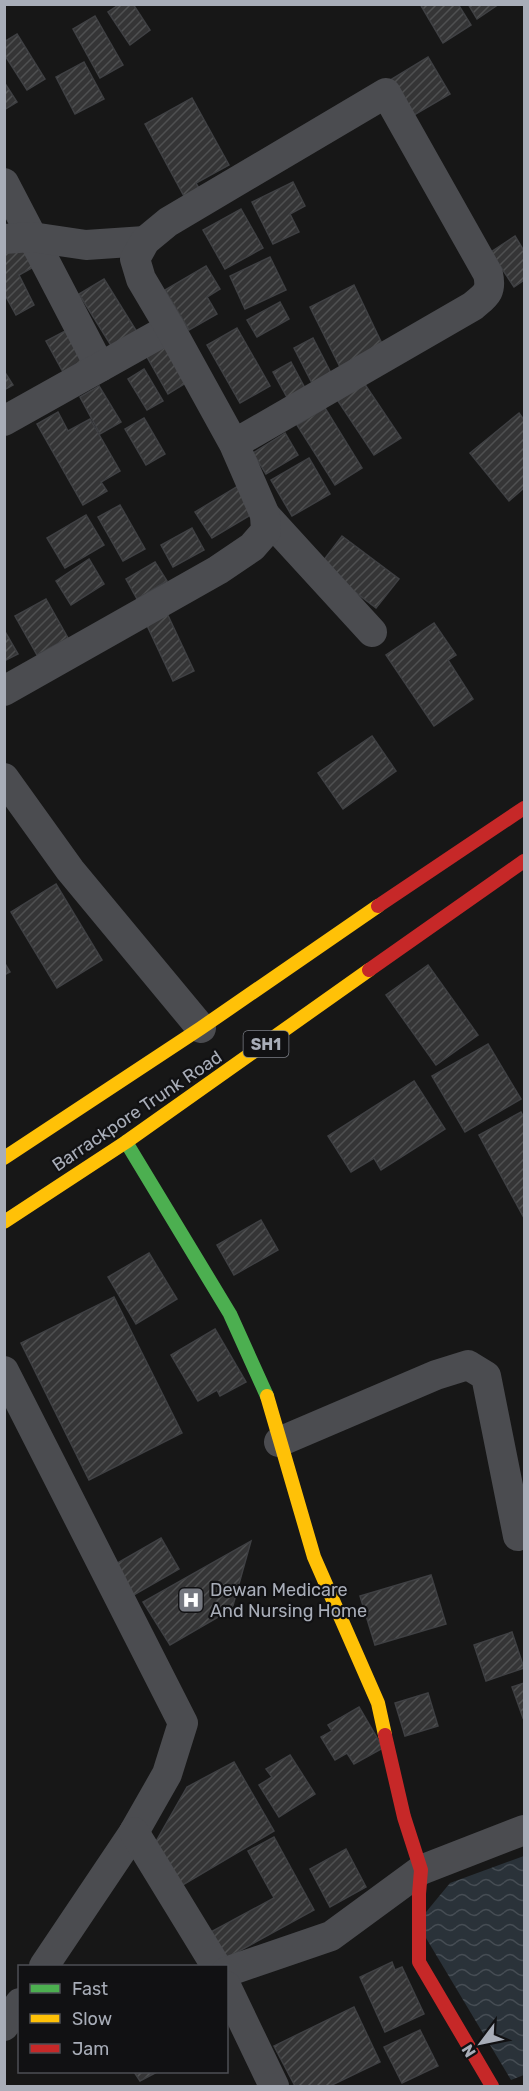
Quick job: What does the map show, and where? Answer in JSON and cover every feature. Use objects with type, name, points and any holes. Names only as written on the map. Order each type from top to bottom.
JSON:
[{"type":"main road","name":"Barrackpore Trunk Road","points":[[4,1158],[201,1028],[387,899],[525,808]]},
{"type":"main road","name":"Barrackpore Trunk Road","points":[[4,1222],[126,1142],[525,861]]},
{"type":"main road","points":[[126,1142],[230,1314],[264,1387],[315,1557],[378,1703],[404,1817],[421,1870],[419,1962],[492,2086]]},
{"type":"street","points":[[234,444],[473,306],[486,295],[490,286],[488,274],[386,93],[168,222],[145,241],[135,259],[141,279],[234,444],[265,515],[372,632]]},
{"type":"street","points":[[4,183],[18,238],[99,368]]},
{"type":"street","points":[[18,238],[86,245],[145,241]]},
{"type":"street","points":[[4,421],[170,328]]},
{"type":"street","points":[[4,691],[218,570],[252,547],[266,531],[265,515]]},
{"type":"street","points":[[4,778],[70,870],[201,1028]]},
{"type":"street","points":[[279,1442],[436,1375],[468,1365],[486,1376],[522,1541]]},
{"type":"street","points":[[4,1371],[183,1723],[167,1774],[134,1832],[45,1965]]},
{"type":"street","points":[[228,1971],[331,1936],[421,1870],[525,1830]]},
{"type":"street","points":[[134,1832],[215,1965]]},
{"type":"street","points":[[228,1990],[274,2086]]},
{"type":"street","points":[[4,2026],[18,2006]]},
{"type":"water","points":[[524,1856],[524,2075],[511,2080],[417,1923],[450,1883]]},
{"type":"building","points":[[120,4],[133,4],[150,30],[130,45],[108,12]]},
{"type":"building","points":[[420,4],[458,4],[471,25],[443,43]]},
{"type":"building","points":[[468,4],[499,4],[477,19]]},
{"type":"building","points":[[95,16],[123,65],[100,78],[73,29]]},
{"type":"building","points":[[17,34],[45,79],[27,90],[4,54],[4,42]]},
{"type":"building","points":[[428,57],[450,94],[409,118],[387,82]]},
{"type":"building","points":[[84,62],[104,99],[75,114],[56,77]]},
{"type":"building","points":[[4,82],[17,102],[4,110]]},
{"type":"building","points":[[192,98],[229,165],[196,183],[200,190],[185,198],[145,124]]},
{"type":"building","points":[[293,182],[305,206],[290,214],[299,232],[273,244],[252,202]]},
{"type":"building","points":[[241,209],[263,248],[225,269],[203,230]]},
{"type":"building","points":[[515,236],[524,251],[524,280],[514,287],[491,252]]},
{"type":"building","points":[[26,239],[39,264],[19,275],[34,305],[16,315],[4,293],[4,251]]},
{"type":"building","points":[[270,257],[286,290],[245,309],[230,276]]},
{"type":"building","points":[[206,266],[220,289],[207,297],[217,314],[189,330],[165,290]]},
{"type":"building","points":[[104,279],[137,332],[112,347],[79,294]]},
{"type":"building","points":[[354,285],[384,348],[341,369],[310,307]]},
{"type":"building","points":[[280,302],[289,319],[257,337],[247,320]]},
{"type":"building","points":[[237,328],[270,386],[240,403],[207,345]]},
{"type":"building","points":[[69,329],[85,360],[63,372],[46,341]]},
{"type":"building","points":[[313,338],[333,377],[314,387],[294,348]]},
{"type":"building","points":[[167,344],[189,381],[168,394],[147,357]]},
{"type":"building","points":[[291,362],[306,390],[288,399],[273,372]]},
{"type":"building","points":[[144,369],[163,401],[147,410],[128,379]]},
{"type":"building","points":[[4,371],[13,385],[4,390]]},
{"type":"building","points":[[364,383],[401,438],[374,455],[338,401]]},
{"type":"building","points":[[99,386],[121,422],[100,434],[80,397]]},
{"type":"building","points":[[325,408],[362,468],[335,485],[297,425]]},
{"type":"building","points":[[58,412],[68,431],[90,419],[120,471],[101,482],[107,491],[83,505],[37,424]]},
{"type":"building","points":[[519,413],[524,420],[524,488],[509,501],[470,453]]},
{"type":"building","points":[[144,418],[165,454],[146,465],[125,429]]},
{"type":"building","points":[[285,433],[298,455],[266,474],[253,453]]},
{"type":"building","points":[[309,458],[330,494],[292,516],[271,480]]},
{"type":"building","points":[[238,486],[254,513],[212,538],[195,512]]},
{"type":"building","points":[[120,505],[145,549],[123,561],[98,517]]},
{"type":"building","points":[[86,515],[104,545],[65,568],[47,538]]},
{"type":"building","points":[[192,528],[204,550],[173,567],[161,545]]},
{"type":"building","points":[[342,536],[399,579],[376,608],[320,565]]},
{"type":"building","points":[[89,559],[104,584],[71,605],[56,581]]},
{"type":"building","points":[[155,562],[167,581],[137,599],[126,579]]},
{"type":"building","points":[[46,599],[68,638],[37,655],[15,616]]},
{"type":"building","points":[[165,609],[194,671],[173,681],[144,619]]},
{"type":"building","points":[[434,623],[456,655],[448,660],[473,699],[434,726],[386,655]]},
{"type":"building","points":[[4,630],[18,654],[4,661]]},
{"type":"building","points":[[372,736],[396,771],[343,809],[318,773]]},
{"type":"building","points":[[56,884],[102,960],[57,988],[11,912]]},
{"type":"building","points":[[4,962],[10,972],[4,975]]},
{"type":"building","points":[[428,965],[478,1035],[436,1065],[386,995]]},
{"type":"building","points":[[488,1044],[521,1099],[465,1132],[432,1076]]},
{"type":"building","points":[[414,1081],[445,1129],[381,1170],[374,1158],[351,1172],[328,1136]]},
{"type":"building","points":[[521,1112],[524,1118],[524,1218],[479,1135]]},
{"type":"building","points":[[261,1220],[278,1250],[234,1275],[217,1245]]},
{"type":"building","points":[[149,1253],[177,1299],[136,1324],[108,1277]]},
{"type":"building","points":[[114,1297],[182,1433],[89,1480],[21,1343]]},
{"type":"building","points":[[215,1329],[246,1382],[220,1396],[217,1390],[198,1401],[171,1355]]},
{"type":"building","points":[[161,1538],[179,1569],[132,1596],[114,1565]]},
{"type":"building","points":[[251,1541],[232,1609],[170,1645],[143,1602]]},
{"type":"building","points":[[431,1575],[446,1624],[375,1645],[360,1596]]},
{"type":"building","points":[[512,1632],[524,1668],[486,1681],[474,1645]]},
{"type":"building","points":[[524,1683],[524,1717],[523,1718],[512,1687]]},
{"type":"building","points":[[428,1693],[438,1726],[405,1736],[395,1703]]},
{"type":"building","points":[[359,1707],[383,1748],[354,1764],[347,1753],[335,1760],[321,1737],[332,1731],[328,1725]]},
{"type":"building","points":[[290,1755],[315,1794],[279,1817],[259,1785],[272,1777],[266,1769]]},
{"type":"building","points":[[234,1762],[274,1831],[181,1886],[154,1845],[187,1787]]},
{"type":"building","points":[[274,1837],[314,1910],[221,1961],[207,1934],[274,1898],[248,1851]]},
{"type":"building","points":[[346,1849],[366,1887],[330,1907],[310,1869]]},
{"type":"building","points":[[392,1962],[395,1970],[402,1967],[424,2014],[385,2032],[360,1977]]},
{"type":"building","points":[[354,2007],[380,2062],[330,2086],[295,2086],[274,2046]]},
{"type":"building","points":[[420,2030],[438,2066],[402,2083],[384,2047]]},
{"type":"building","points":[[135,2073],[155,2073],[140,2081]]},
{"type":"traffic: fast","points":[[126,1142],[230,1314],[267,1396]]},
{"type":"traffic: slow","points":[[4,1158],[201,1028],[378,906]]},
{"type":"traffic: slow","points":[[4,1222],[126,1142],[369,970]]},
{"type":"traffic: slow","points":[[267,1396],[314,1557],[378,1703],[385,1735]]},
{"type":"traffic: jam","points":[[378,906],[524,808]]},
{"type":"traffic: jam","points":[[369,970],[524,861]]},
{"type":"traffic: jam","points":[[385,1735],[404,1817],[421,1870],[419,1962],[492,2086]]},
{"type":"place","name":"Dewan Medicare And Nursing Home","points":[[191,1600]]}]
